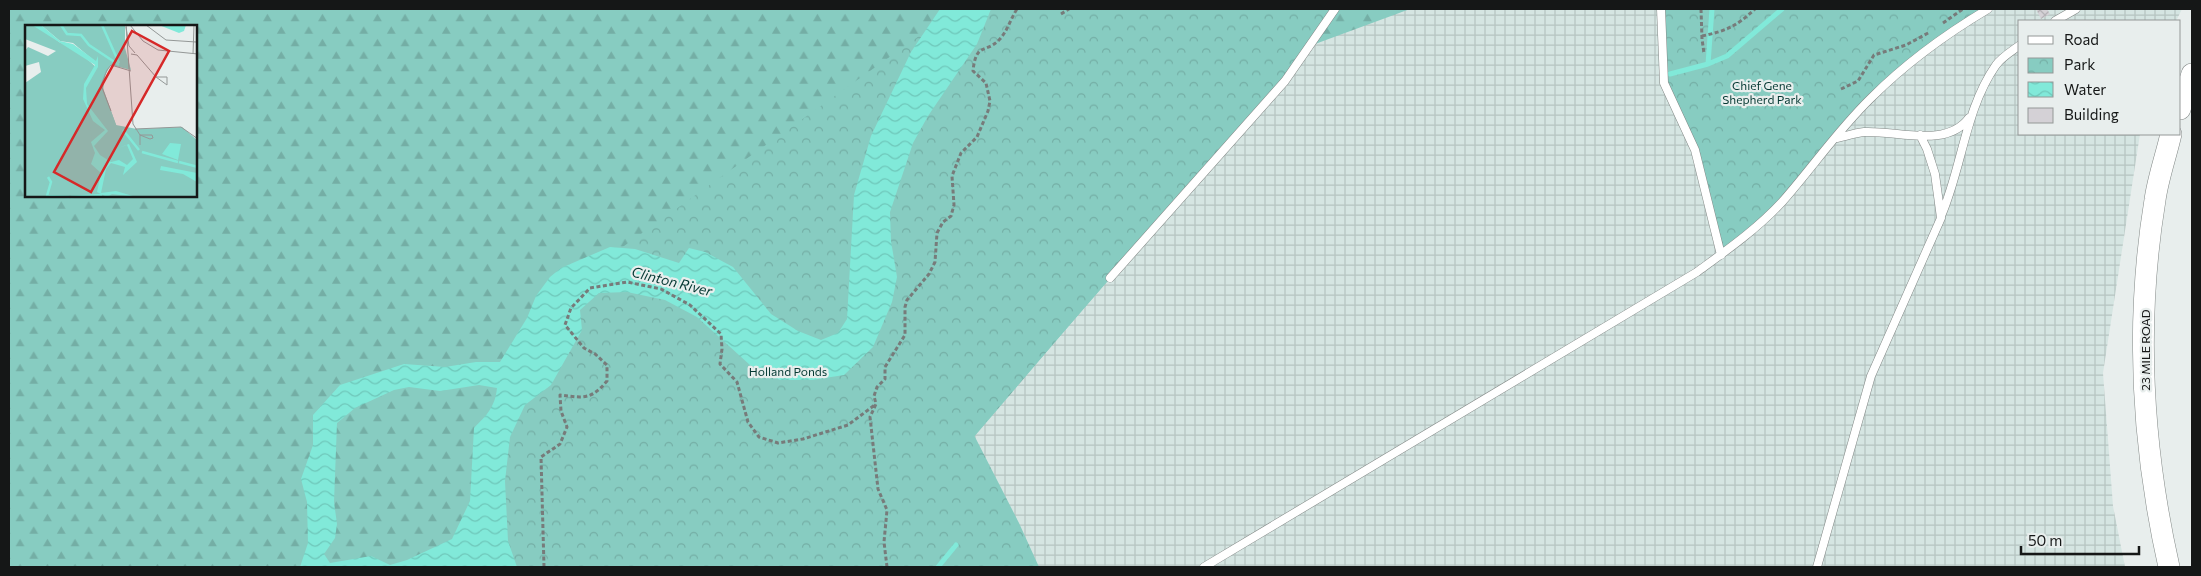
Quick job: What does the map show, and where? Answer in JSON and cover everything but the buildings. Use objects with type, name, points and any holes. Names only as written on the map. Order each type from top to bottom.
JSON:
[{"type":"main road","points":[[2181,106],[2192,74]]},
{"type":"main road","name":"23 MILE ROAD","points":[[2170,567],[2158,517],[2147,444],[2144,362],[2146,272],[2154,208],[2171,135]]},
{"type":"lane","points":[[1110,278],[1286,80],[1335,9]]},
{"type":"lane","points":[[1661,9],[1664,83],[1694,150],[1721,255]]},
{"type":"lane","points":[[1204,567],[1589,338],[1697,272],[1721,255],[1752,232],[1781,203],[1869,100],[1904,68],[1956,28],[1988,9]]},
{"type":"lane","points":[[2057,20],[2076,9]]},
{"type":"lane","points":[[1816,567],[1871,376],[1951,194],[1962,146],[1983,87],[1997,63],[2018,47]]},
{"type":"lane","points":[[1836,138],[1864,132],[1932,136],[1964,125],[1975,111]]},
{"type":"lane","points":[[1920,135],[1927,149],[1935,174],[1941,218]]},
{"type":"path","points":[[887,567],[884,542],[887,510],[878,489],[870,417],[876,404],[874,396],[877,388],[885,379],[885,366],[905,335],[904,314],[907,300],[929,274],[935,262],[936,233],[951,216],[954,205],[952,176],[961,152],[976,137],[988,112],[989,88],[974,71],[974,60],[978,52],[999,40],[1017,9]]},
{"type":"path","points":[[1061,14],[1069,9]]},
{"type":"path","points":[[1702,9],[1704,54]]},
{"type":"path","points":[[1702,36],[1739,24],[1755,9]]},
{"type":"path","points":[[1940,25],[1963,9]]},
{"type":"path","points":[[1841,89],[1858,81],[1874,55],[1906,44],[1933,30]]},
{"type":"path","points":[[544,567],[541,457],[560,444],[567,427],[561,411],[560,395],[579,397],[596,394],[607,381],[607,365],[595,354],[584,348],[565,325],[571,308],[590,288],[627,282],[661,289],[690,304],[720,334],[722,349],[720,364],[737,382],[748,422],[759,437],[778,443],[803,439],[848,425],[876,404]]},
{"type":"shaded area","points":[[1245,9],[1697,9],[1940,34],[1980,9],[2182,9],[2176,20],[2018,20],[2018,135],[2140,135],[2103,373],[2113,506],[2125,567],[1033,567],[942,434]]},
{"type":"green space","points":[[9,9],[1410,9],[1307,47],[950,465],[1020,567],[9,567]]},
{"type":"green space","name":"Holland Ponds","points":[[957,9],[1333,9],[1286,76],[974,435],[1039,567],[469,567],[515,371],[617,251]]},
{"type":"green space","name":"Chief Gene Shepherd Park","points":[[1664,9],[1983,9],[1954,26],[1904,64],[1779,202],[1750,229],[1722,250],[1697,150],[1666,83]]},
{"type":"water","name":"Clinton River","points":[[940,9],[991,9],[977,44],[928,116],[913,143],[890,212],[891,241],[897,277],[892,302],[873,347],[844,375],[812,380],[780,380],[750,365],[697,317],[665,300],[627,292],[599,293],[580,310],[582,330],[551,385],[525,405],[510,437],[505,481],[508,541],[517,567],[300,567],[308,543],[307,502],[301,479],[313,445],[313,415],[340,385],[404,364],[445,367],[476,362],[500,362],[527,318],[536,296],[550,277],[561,268],[610,247],[635,249],[679,263],[689,248],[705,252],[733,267],[771,314],[798,331],[821,340],[838,333],[847,319],[854,195],[871,136],[911,52]],"holes":[[[479,385],[497,388],[490,410],[474,428],[470,501],[452,539],[407,560],[390,565],[371,556],[330,563],[324,554],[335,538],[337,524],[334,502],[337,423],[355,408],[394,390],[409,387],[440,391]]]},
{"type":"waterway","points":[[1708,64],[1712,9]]},
{"type":"waterway","points":[[1670,74],[1708,64],[1727,56],[1782,9]]},
{"type":"waterway","points":[[938,567],[956,545]]}]
